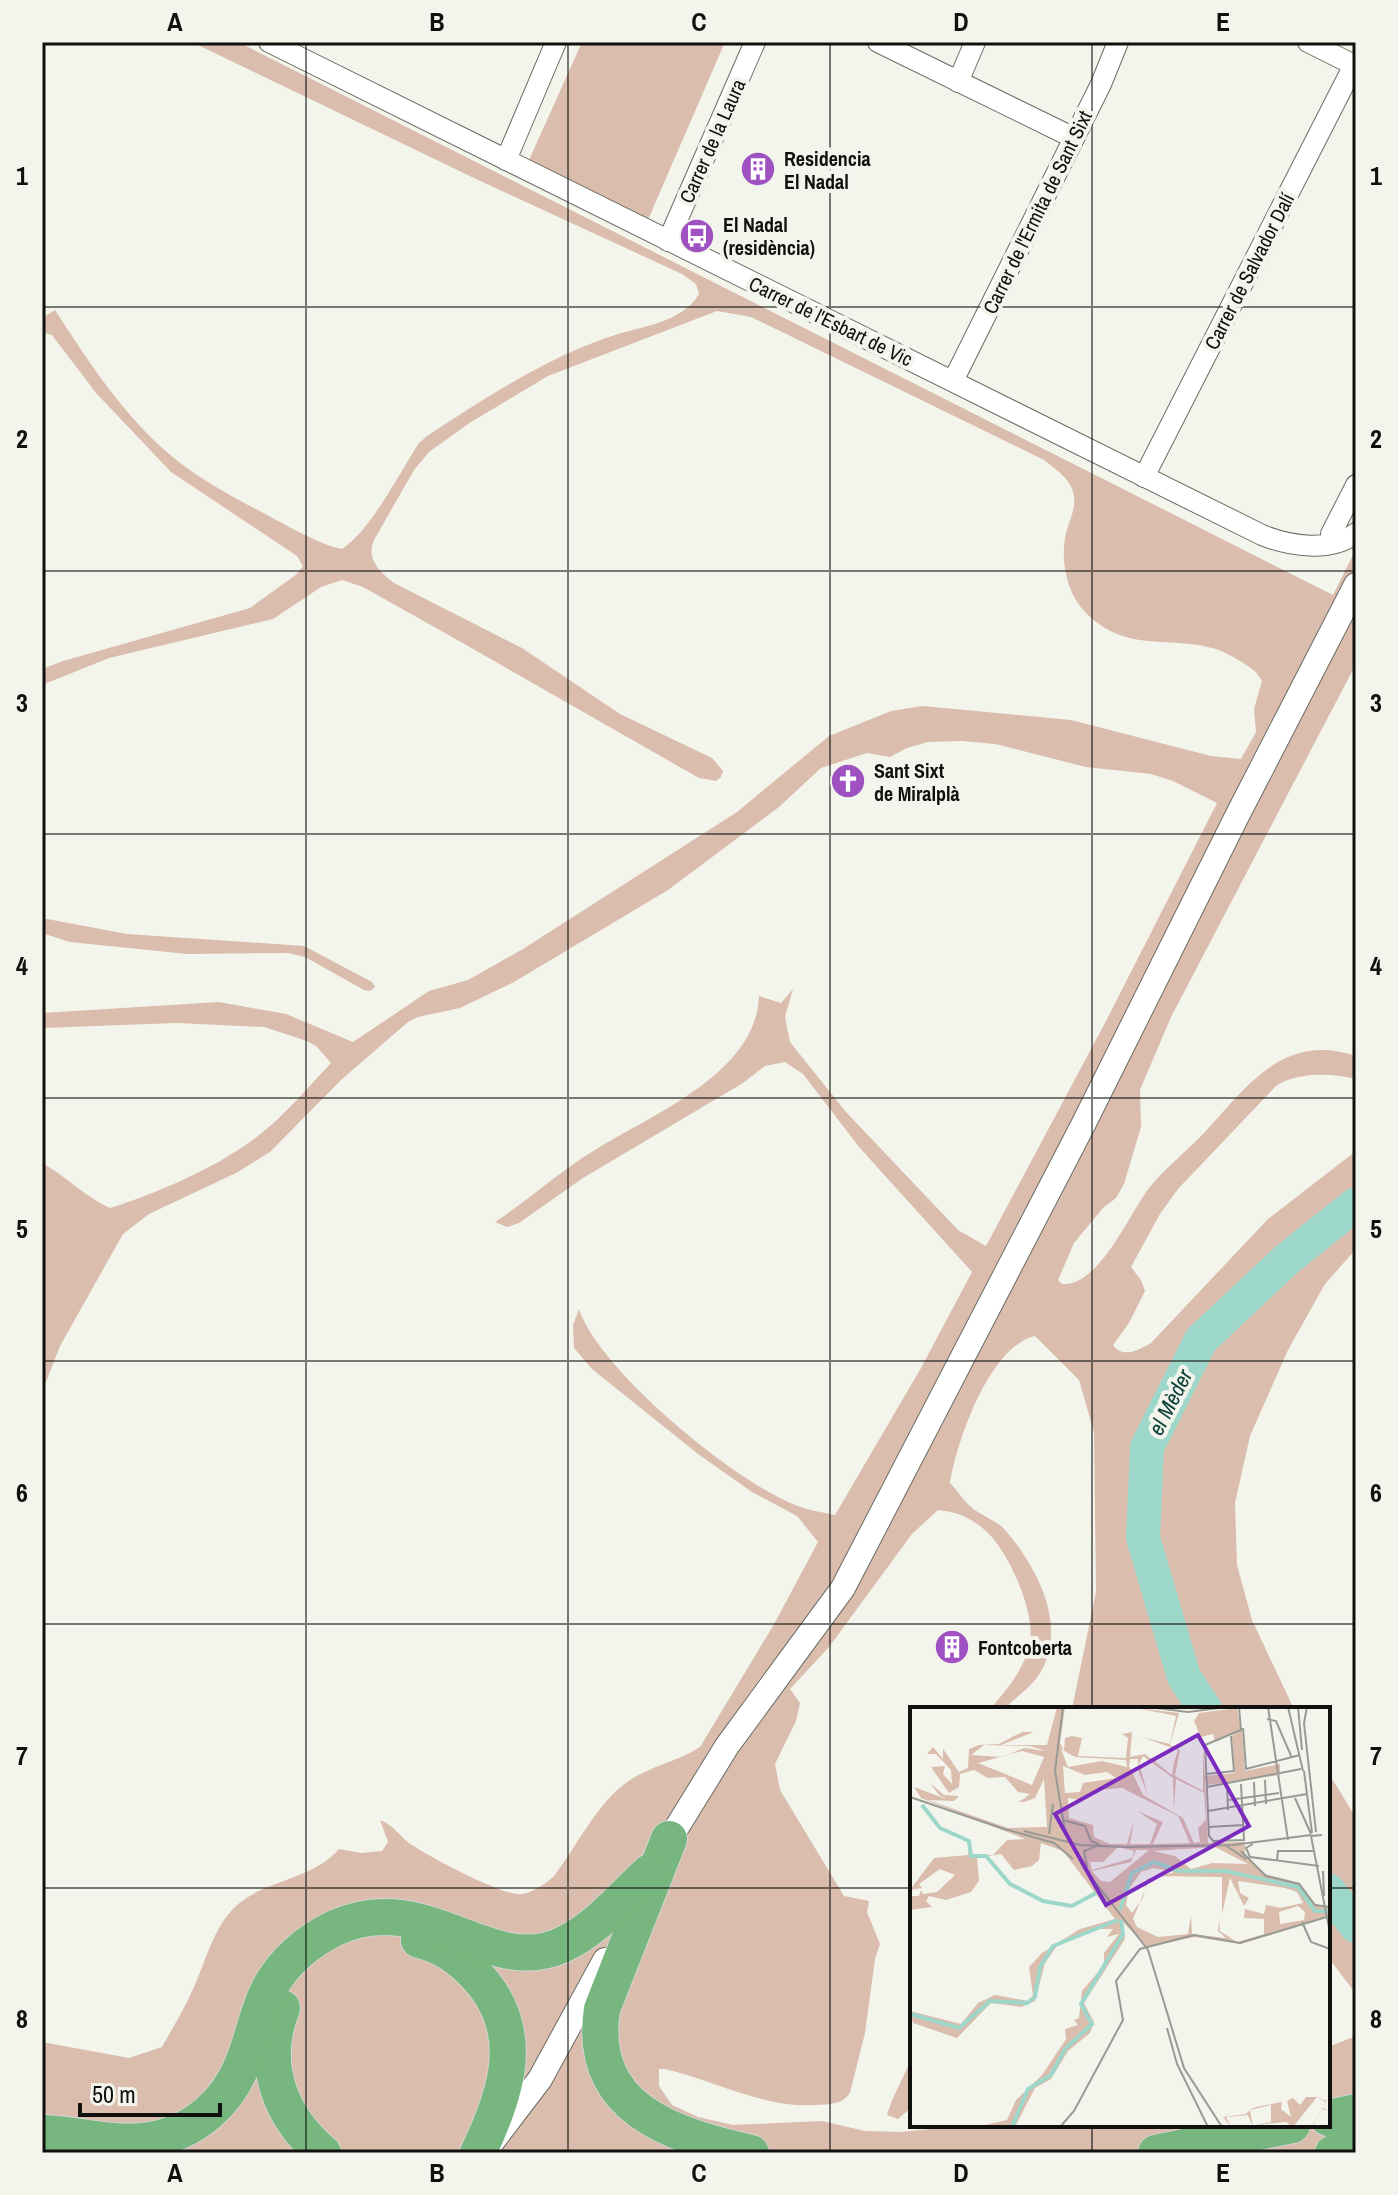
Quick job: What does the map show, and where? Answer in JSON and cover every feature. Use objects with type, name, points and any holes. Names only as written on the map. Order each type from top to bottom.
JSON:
[{"type":"highway","points":[[669,1839],[602,2009],[599,2027],[605,2062],[621,2093],[648,2117],[681,2135],[751,2153]]},
{"type":"highway","points":[[42,2133],[122,2143],[165,2137],[194,2124],[218,2105],[237,2078],[263,2003],[281,1971],[306,1945],[337,1927],[376,1917],[411,1918],[502,1950],[528,1953],[546,1950],[588,1930],[650,1872]]},
{"type":"highway","points":[[323,2153],[291,2120],[278,2091],[272,2048],[281,2012],[294,1986],[322,1957],[371,1938],[400,1936],[429,1942],[459,1959],[484,1983],[503,2017],[508,2040],[508,2065],[493,2122],[480,2153]]},
{"type":"highway","points":[[1330,2118],[1356,2112]]},
{"type":"highway","points":[[1156,2153],[1282,2127]]},
{"type":"highway","points":[[42,2140],[89,2153]]},
{"type":"highway","points":[[1333,2153],[1356,2148]]},
{"type":"street","name":"Carrer de l'Esbart de Vic","points":[[269,42],[1279,542],[1322,546],[1348,539],[1356,533]]},
{"type":"street","points":[[506,160],[556,42]]},
{"type":"street","name":"Carrer de la Laura","points":[[668,241],[755,42]]},
{"type":"street","points":[[878,42],[1074,138]]},
{"type":"street","points":[[958,82],[975,42]]},
{"type":"street","name":"Carrer de l'Ermita de Sant Sixt","points":[[953,381],[1101,84],[1118,42]]},
{"type":"street","points":[[1308,42],[1355,65]]},
{"type":"street","name":"Carrer de Salvador Dalí","points":[[1144,477],[1355,65]]},
{"type":"street","points":[[1331,534],[1356,485]]},
{"type":"street","points":[[480,2153],[540,2079],[589,1992],[650,1872],[727,1746],[843,1588],[1083,1125],[1356,585]]},
{"type":"shaded area","points":[[202,42],[238,42],[1333,595],[1356,549],[1356,664],[1171,1017],[1140,1090],[1141,1127],[1124,1184],[1116,1198],[1103,1208],[1074,1243],[1058,1280],[1062,1284],[1076,1282],[1101,1262],[1155,1181],[1270,1067],[1308,1051],[1331,1050],[1356,1056],[1356,1079],[1315,1075],[1294,1078],[1276,1086],[1178,1189],[1160,1214],[1131,1267],[1145,1291],[1129,1323],[1113,1345],[1126,1352],[1151,1343],[1268,1219],[1356,1151],[1356,1249],[1325,1284],[1288,1350],[1250,1436],[1235,1503],[1237,1565],[1252,1620],[1293,1707],[1072,1707],[1096,1592],[1094,1432],[1079,1380],[1035,1336],[1018,1344],[1003,1358],[978,1398],[960,1444],[950,1483],[971,1507],[1006,1531],[1030,1564],[1039,1583],[1051,1622],[1051,1642],[1046,1661],[1036,1679],[1006,1707],[992,1707],[1023,1664],[1029,1646],[1031,1634],[1026,1603],[1005,1555],[988,1533],[965,1517],[938,1510],[912,1534],[829,1647],[790,1689],[800,1703],[796,1721],[775,1764],[780,1790],[844,1896],[869,1901],[867,1912],[880,1944],[875,1959],[865,2033],[850,2093],[843,2100],[830,2104],[796,2105],[739,2093],[665,2069],[659,2069],[659,2086],[672,2105],[698,2117],[733,2125],[822,2121],[865,2131],[901,2132],[950,2127],[1330,2127],[1330,2046],[1356,2036],[1356,2153],[42,2153],[42,2042],[129,2058],[162,2047],[190,1995],[218,1929],[242,1901],[318,1866],[339,1849],[361,1853],[382,1851],[388,1842],[380,1820],[418,1849],[465,1874],[499,1889],[526,1893],[554,1876],[595,1816],[622,1786],[640,1774],[700,1747],[773,1626],[818,1542],[797,1516],[752,1492],[698,1454],[592,1369],[574,1348],[573,1325],[579,1309],[591,1334],[612,1362],[704,1448],[767,1491],[798,1506],[835,1515],[921,1368],[972,1272],[859,1147],[803,1074],[785,1062],[765,1066],[743,1083],[583,1178],[519,1223],[507,1227],[495,1222],[582,1158],[697,1089],[721,1070],[740,1048],[753,1024],[759,996],[781,1003],[793,989],[785,1017],[790,1042],[846,1112],[958,1230],[986,1246],[1217,803],[1173,781],[1151,774],[1086,767],[995,744],[962,741],[928,742],[890,757],[867,753],[821,768],[779,807],[668,890],[514,982],[460,1008],[408,1022],[341,1080],[270,1152],[236,1173],[149,1214],[123,1234],[60,1346],[42,1392],[42,1163],[110,1208],[173,1184],[235,1152],[270,1126],[331,1063],[307,1041],[264,1027],[177,1023],[42,1028],[42,1013],[219,1002],[286,1014],[353,1042],[429,991],[468,980],[523,949],[737,812],[829,736],[891,711],[923,706],[1071,720],[1211,756],[1241,759],[1256,732],[1254,709],[1262,681],[1252,669],[1219,650],[1184,643],[1134,639],[1102,626],[1086,613],[1069,586],[1064,564],[1064,543],[1074,506],[1073,491],[1063,476],[1044,460],[751,317],[717,311],[548,376],[471,422],[429,452],[414,470],[372,547],[373,559],[379,569],[394,583],[522,648],[620,714],[712,758],[723,771],[716,781],[699,778],[363,587],[342,580],[321,587],[273,619],[109,658],[42,685],[42,669],[63,661],[250,608],[297,574],[303,566],[297,556],[171,472],[96,393],[52,335],[42,332],[42,318],[55,310],[116,398],[172,457],[240,501],[305,535],[342,549],[374,515],[419,443],[427,436],[540,367],[588,345],[672,317],[692,304],[699,294],[696,284],[682,274],[198,45]]},
{"type":"shaded area","points":[[582,42],[725,42],[644,229],[525,169]]},
{"type":"shaded area","points":[[42,918],[127,934],[304,946],[372,982],[375,987],[370,991],[364,990],[305,957],[288,953],[187,954],[70,942],[42,933]]},
{"type":"shaded area","points":[[1330,1775],[1356,1818],[1356,1994],[1330,1960]]},
{"type":"shaded area","points":[[910,2062],[910,2109],[898,2119],[887,2115]]},
{"type":"waterway","name":"el Mèder","points":[[1204,1707],[1184,1677],[1143,1538],[1147,1447],[1201,1340],[1287,1259],[1356,1204]]},
{"type":"waterway","name":"el Mèder","points":[[1330,1893],[1356,1926]]},
{"type":"waterway","points":[[1330,1913],[1339,1906]]},
{"type":"place","name":"Residencia El Nadal","points":[[758,169]]},
{"type":"place","name":"El Nadal (residència)","points":[[697,236]]},
{"type":"place","name":"Sant Sixt de Miralplà","points":[[848,781]]},
{"type":"place","name":"Fontcoberta","points":[[952,1647]]}]
